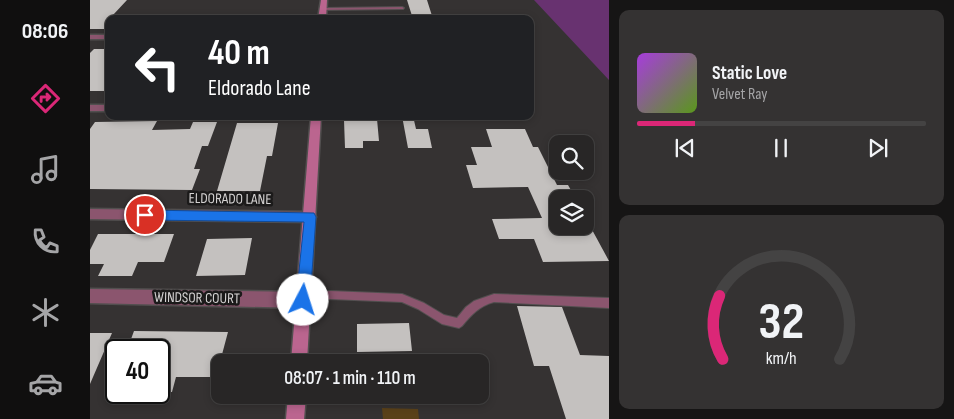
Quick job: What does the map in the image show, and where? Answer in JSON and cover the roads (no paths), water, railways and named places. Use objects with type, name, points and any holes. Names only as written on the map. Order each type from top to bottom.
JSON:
[{"type":"street","points":[[322,15],[324,0]]},
{"type":"street","points":[[90,37],[105,37]]},
{"type":"street","points":[[90,108],[105,108]]},
{"type":"street","points":[[300,354],[316,120]]},
{"type":"street","name":"ELDORADO LANE","points":[[90,214],[310,217]]},
{"type":"street","name":"WINDSOR COURT","points":[[90,296],[303,300]]},
{"type":"street","points":[[295,419],[296,404]]},
{"type":"lane","points":[[346,0],[346,8]]},
{"type":"lane","points":[[322,9],[402,8]]},
{"type":"lane","points":[[303,300],[330,295],[402,298],[421,306],[442,319],[459,323],[472,306],[484,300],[494,298],[609,303]]}]
